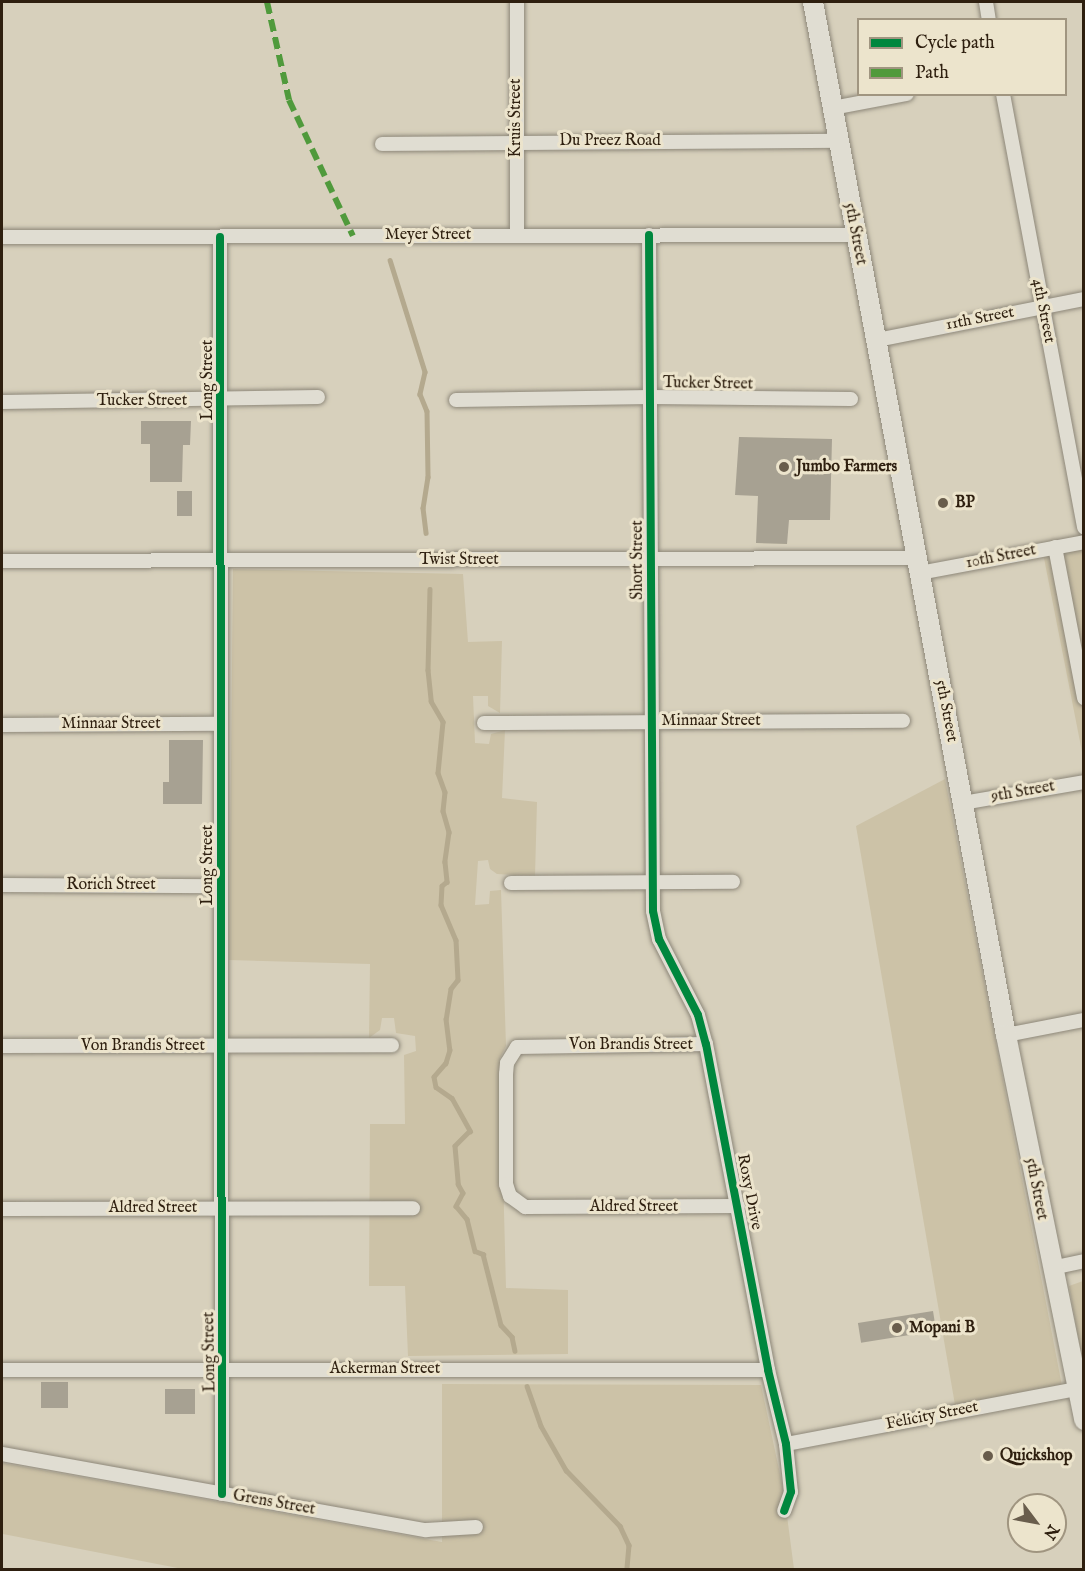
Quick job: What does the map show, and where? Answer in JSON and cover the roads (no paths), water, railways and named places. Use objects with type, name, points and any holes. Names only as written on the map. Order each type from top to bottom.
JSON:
[{"type":"main road","name":"5th Street","points":[[813,2],[1006,1035],[1083,1420]]},
{"type":"street","name":"Kruis Street","points":[[517,2],[515,142],[517,235]]},
{"type":"street","points":[[986,2],[989,18]]},
{"type":"street","points":[[832,108],[896,96]]},
{"type":"street","name":"4th Street","points":[[1003,96],[1083,528]]},
{"type":"street","name":"Du Preez Road","points":[[382,144],[838,141]]},
{"type":"street","name":"Meyer Street","points":[[2,237],[855,234]]},
{"type":"street","name":"Short Street","points":[[649,235],[652,885]]},
{"type":"street","name":"Long Street","points":[[220,237],[222,401],[219,561],[222,1046],[220,1208],[224,1369],[222,1494]]},
{"type":"street","name":"11th Street","points":[[877,339],[1083,299]]},
{"type":"street","name":"Tucker Street","points":[[456,400],[651,396],[851,399]]},
{"type":"street","name":"Tucker Street","points":[[2,402],[222,401],[318,397]]},
{"type":"street","name":"10th Street","points":[[918,566],[1083,542]]},
{"type":"street","points":[[1055,547],[1083,698]]},
{"type":"street","name":"Twist Street","points":[[2,561],[651,558],[918,566]]},
{"type":"street","name":"Minnaar Street","points":[[484,723],[903,721]]},
{"type":"street","name":"Minnaar Street","points":[[2,725],[220,724]]},
{"type":"street","name":"9th Street","points":[[963,803],[1083,782]]},
{"type":"street","points":[[511,883],[652,885],[734,882]]},
{"type":"street","name":"Rorich Street","points":[[2,885],[221,885]]},
{"type":"street","name":"Roxy Drive","points":[[652,885],[654,926],[698,1015],[706,1044],[768,1370],[786,1444],[791,1496],[784,1511]]},
{"type":"street","points":[[1006,1035],[1083,1020]]},
{"type":"street","name":"Von Brandis Street","points":[[506,1184],[506,1074],[507,1063],[517,1047],[706,1044]]},
{"type":"street","name":"Von Brandis Street","points":[[2,1046],[392,1045]]},
{"type":"street","name":"Aldred Street","points":[[506,1184],[510,1196],[525,1207],[738,1206]]},
{"type":"street","name":"Aldred Street","points":[[2,1209],[413,1208]]},
{"type":"street","points":[[1052,1268],[1083,1261]]},
{"type":"street","name":"Ackerman Street","points":[[2,1370],[768,1370]]},
{"type":"street","name":"Felicity Street","points":[[786,1444],[1077,1389]]},
{"type":"street","name":"Grens Street","points":[[2,1454],[426,1530],[476,1527]]},
{"type":"waterway","points":[[390,260],[425,372],[420,394],[427,411],[428,477],[423,508],[426,533]]},
{"type":"waterway","points":[[430,589],[428,670],[431,701],[443,722],[438,773],[445,792],[443,811],[449,832],[445,862],[447,882],[442,886],[441,905],[456,940],[458,980],[451,989],[446,1019],[450,1050],[446,1063],[434,1077],[436,1087],[452,1098],[470,1131],[455,1146],[458,1184],[463,1193],[456,1206],[467,1219],[475,1251],[483,1254],[501,1325],[512,1337],[515,1351]]},
{"type":"waterway","points":[[527,1386],[541,1426],[566,1470],[620,1526],[629,1545],[627,1570]]},
{"type":"place","name":"Jumbo Farmers","points":[[784,467]]},
{"type":"place","name":"BP","points":[[943,503]]},
{"type":"place","name":"Mopani B","points":[[897,1328]]},
{"type":"place","name":"Quickshop","points":[[988,1456]]}]
